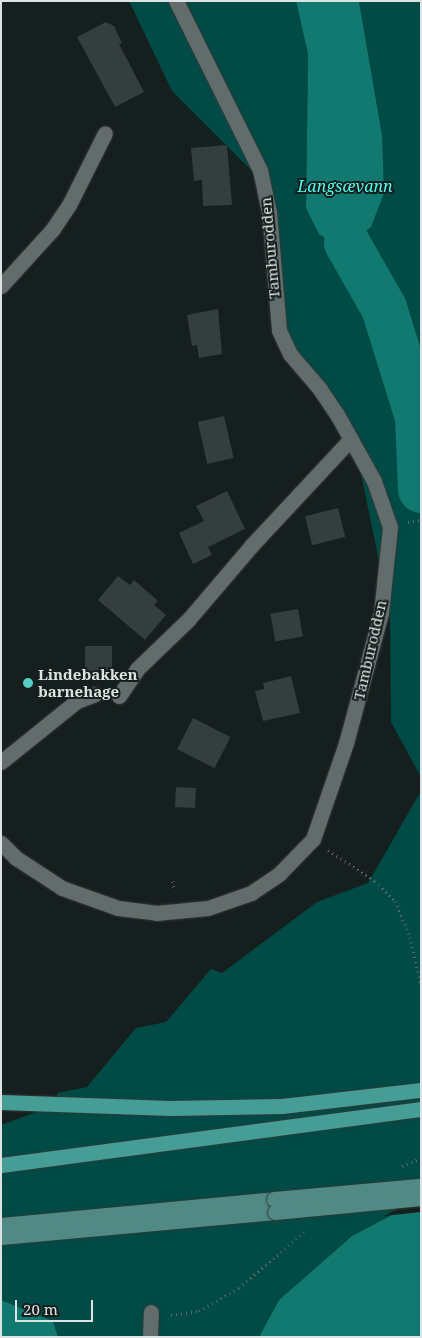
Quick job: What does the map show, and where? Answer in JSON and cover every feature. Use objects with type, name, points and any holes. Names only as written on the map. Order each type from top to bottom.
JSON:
[{"type":"highway","points":[[1,1102],[170,1108],[282,1106],[415,1091]]},
{"type":"highway","points":[[1,1165],[415,1110]]},
{"type":"main road","points":[[1,1237],[274,1206],[421,1186]]},
{"type":"main road","points":[[1,1225],[421,1198]]},
{"type":"street","name":"Tamburodden","points":[[1,843],[38,874],[82,897],[118,908],[156,913],[208,908],[251,893],[279,874],[313,839],[346,743],[381,614],[390,527],[374,481],[351,439],[320,388],[290,354],[279,330],[269,212],[260,170],[176,1]]},
{"type":"street","points":[[1,286],[52,230],[69,206],[105,133]]},
{"type":"street","points":[[119,696],[137,669],[188,620],[252,545],[351,439]]},
{"type":"street","points":[[1,762],[77,701],[94,694]]},
{"type":"street","points":[[150,1337],[151,1312]]},
{"type":"path","points":[[410,522],[421,520]]},
{"type":"path","points":[[313,839],[375,881],[395,901],[410,937],[421,986]]},
{"type":"path","points":[[395,1169],[421,1158]]},
{"type":"path","points":[[151,1312],[179,1316],[199,1311],[240,1288],[309,1227]]},
{"type":"shaded area","points":[[129,1],[296,1],[308,54],[306,208],[347,243],[371,227],[382,135],[359,1],[421,1],[421,777],[391,722],[390,615],[359,464],[276,334],[265,184],[172,91]]},
{"type":"shaded area","points":[[421,791],[421,1185],[403,1209],[352,1236],[279,1300],[259,1337],[58,1337],[53,1321],[1,1300],[1,1125],[58,1104],[57,1093],[87,1087],[136,1028],[166,1022],[211,969],[222,973],[317,902],[368,883]]},
{"type":"water","name":"Langsævann","points":[[296,1],[359,1],[382,135],[384,193],[371,227],[343,249],[319,234],[306,208],[308,54]]},
{"type":"water","points":[[421,1185],[421,1337],[259,1337],[279,1300],[352,1236],[403,1209]]},
{"type":"water","points":[[1,1300],[53,1321],[58,1337],[1,1337]]},
{"type":"pier","points":[[421,1183],[421,1212],[384,1216],[401,1207]]},
{"type":"building","points":[[106,22],[114,26],[122,43],[119,44],[144,92],[115,107],[77,37]]},
{"type":"building","points":[[227,145],[232,205],[203,206],[202,180],[194,181],[191,148]]},
{"type":"building","points":[[218,309],[222,354],[199,358],[197,345],[192,346],[187,315]]},
{"type":"building","points":[[224,416],[234,458],[207,464],[198,422]]},
{"type":"building","points":[[227,491],[245,529],[208,547],[212,555],[193,564],[179,533],[204,521],[196,506]]},
{"type":"building","points":[[338,508],[345,537],[312,545],[305,516]]},
{"type":"building","points":[[118,576],[130,585],[134,580],[158,601],[154,605],[166,615],[145,640],[98,600]]},
{"type":"building","points":[[298,609],[303,637],[275,641],[270,614]]},
{"type":"building","points":[[85,646],[112,646],[112,671],[85,671]]},
{"type":"building","points":[[291,676],[300,713],[263,721],[255,691],[264,689],[263,683]]},
{"type":"building","points":[[193,718],[230,737],[215,768],[177,749]]},
{"type":"building","points":[[176,787],[196,788],[195,808],[175,807]]},
{"type":"waterway","points":[[347,243],[384,308],[418,417],[421,490]]},
{"type":"place","name":"Lindebakken barnehage","points":[[28,683]]}]
